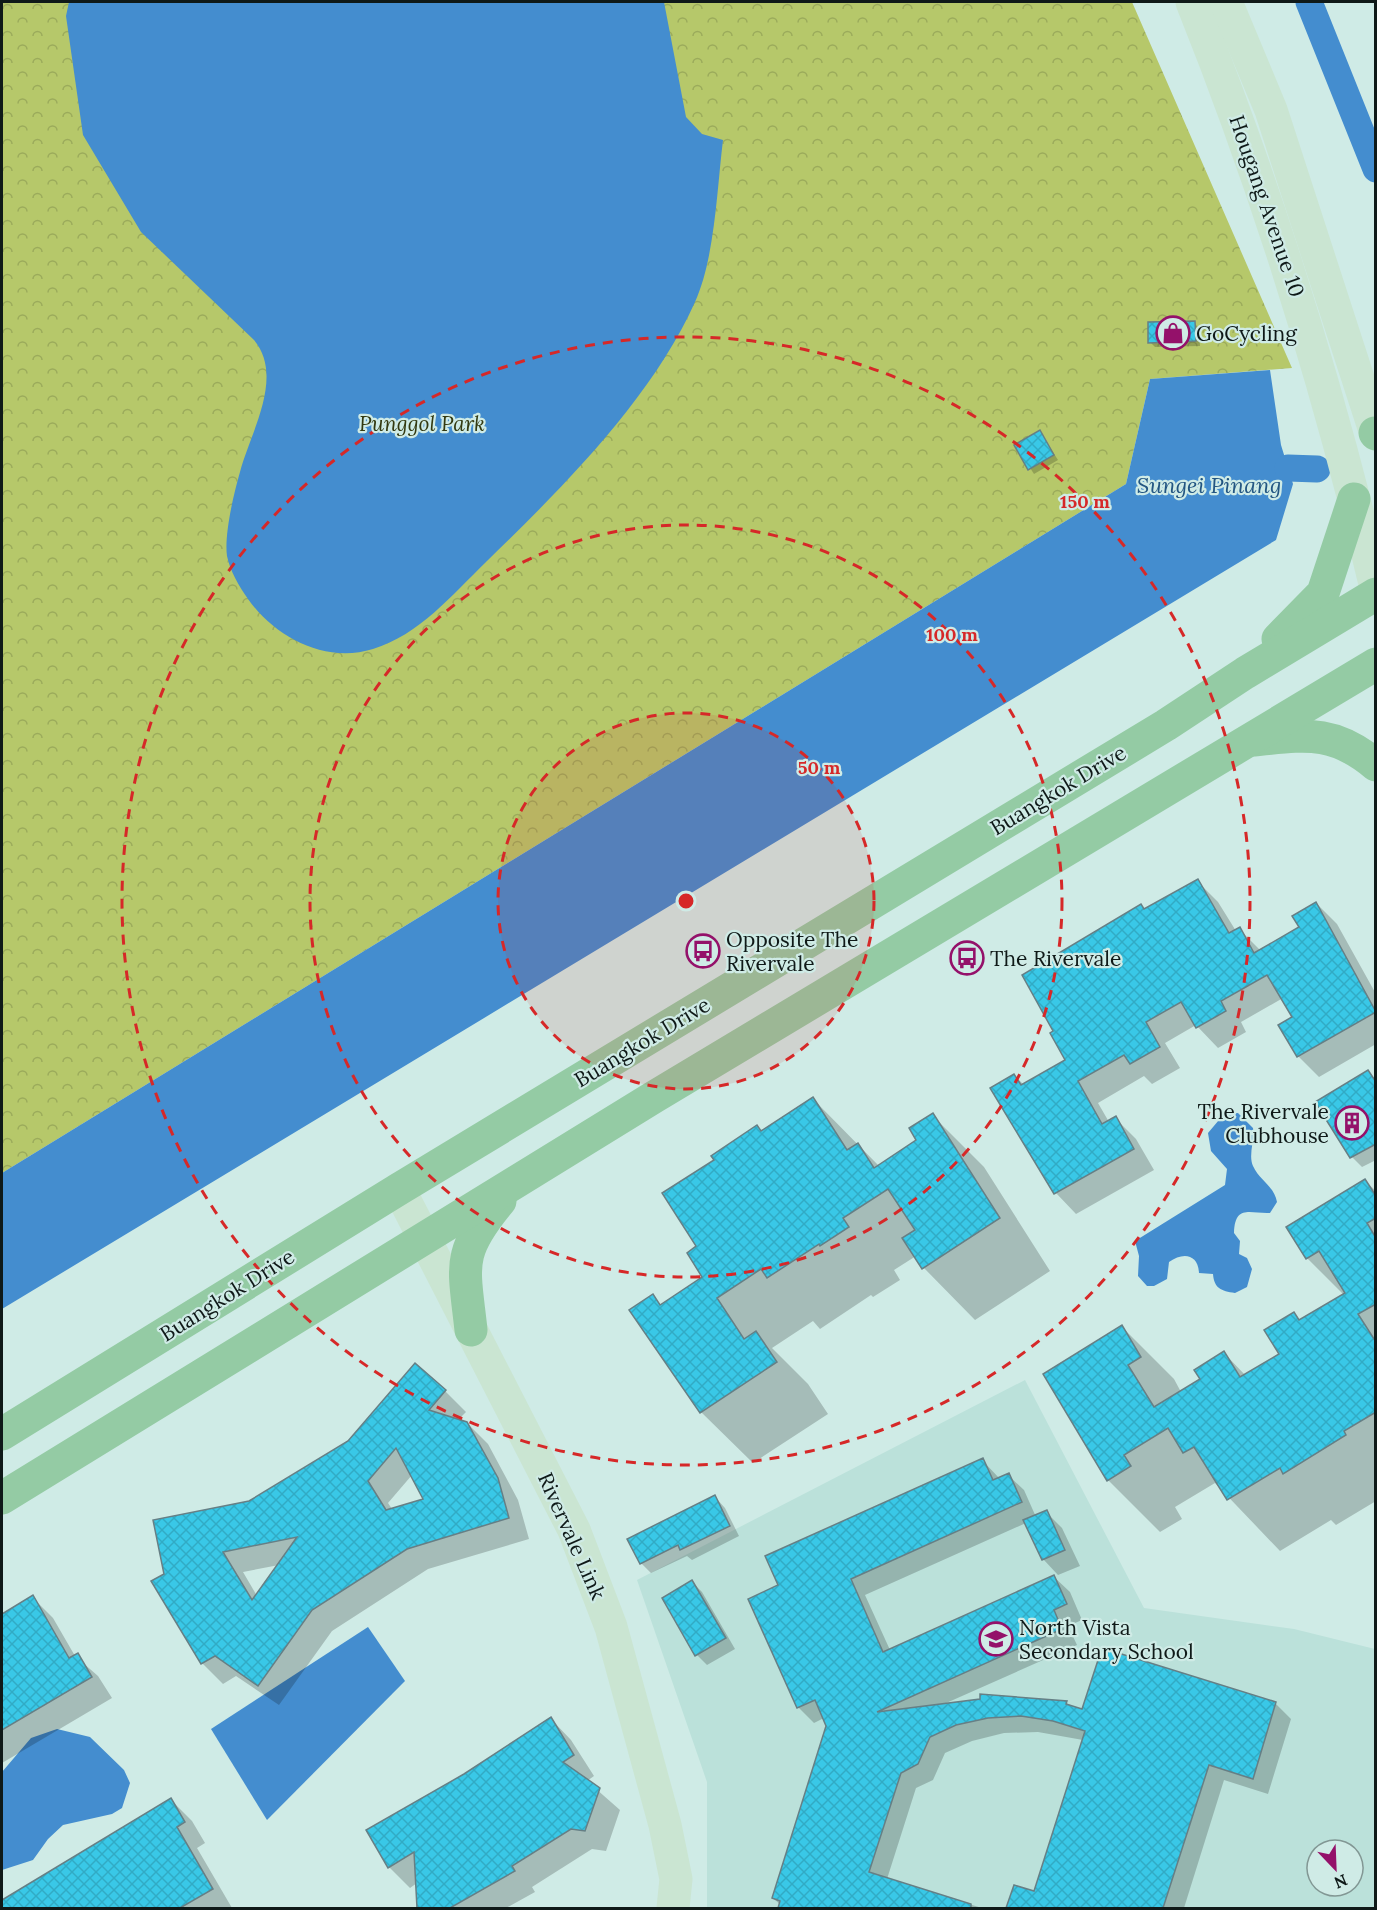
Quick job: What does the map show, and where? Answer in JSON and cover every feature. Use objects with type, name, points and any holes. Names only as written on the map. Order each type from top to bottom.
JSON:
[{"type":"main road","name":"Hougang Avenue 10","points":[[1192,2],[1240,122],[1306,322],[1376,588]]},
{"type":"main road","name":"Hougang Avenue 10","points":[[1226,2],[1271,110],[1375,434]]},
{"type":"main road","points":[[1245,673],[1323,593],[1354,500]]},
{"type":"main road","name":"Buangkok Drive","points":[[2,1434],[399,1188],[1166,725],[1245,673],[1376,594]]},
{"type":"main road","points":[[2,1498],[654,1097],[1376,664]]},
{"type":"main road","points":[[1244,742],[1314,734],[1356,748],[1376,765]]},
{"type":"main road","points":[[471,1330],[464,1267],[470,1244],[483,1221],[512,1186]]},
{"type":"main road","name":"Rivervale Link","points":[[399,1188],[574,1530],[611,1627],[643,1737],[674,1894]]},
{"type":"main road","points":[[660,1908],[674,1894]]},
{"type":"shaded area","name":"North Vista Secondary School","points":[[1025,1380],[1144,1608],[1294,1629],[1375,1649],[1375,1908],[707,1908],[707,1782],[637,1580]]},
{"type":"green space","name":"Punggol Park","points":[[2,2],[1132,2],[1292,368],[1150,379],[1126,484],[2,1173]]},
{"type":"water","points":[[69,2],[664,2],[686,117],[702,134],[723,140],[711,244],[702,284],[695,302],[654,374],[602,441],[544,504],[434,613],[390,643],[355,653],[319,650],[303,644],[272,625],[259,613],[235,578],[227,556],[228,525],[240,472],[266,388],[263,355],[254,340],[141,232],[83,135],[66,16]]},
{"type":"water","name":"Sungei Pinang","points":[[1270,370],[1281,445],[1293,484],[1276,540],[2,1309],[2,1173],[1126,484],[1150,379]]},
{"type":"water","points":[[1238,1113],[1253,1128],[1251,1157],[1253,1166],[1273,1192],[1277,1202],[1270,1213],[1245,1212],[1237,1218],[1234,1233],[1240,1241],[1239,1254],[1247,1258],[1252,1269],[1247,1287],[1235,1293],[1222,1290],[1215,1283],[1213,1274],[1199,1273],[1196,1262],[1184,1256],[1169,1262],[1167,1279],[1154,1286],[1147,1286],[1138,1276],[1139,1256],[1135,1241],[1225,1185],[1227,1169],[1211,1151],[1208,1133],[1224,1114]]},
{"type":"water","points":[[368,1627],[405,1681],[267,1820],[211,1729]]},
{"type":"water","points":[[57,1729],[90,1737],[124,1770],[130,1783],[122,1808],[112,1814],[63,1825],[48,1839],[33,1860],[2,1870],[2,1772],[31,1738]]},
{"type":"building","points":[[1195,321],[1196,341],[1148,343],[1148,322]]},
{"type":"building","points":[[1040,430],[1054,455],[1028,470],[1014,445]]},
{"type":"building","points":[[1198,879],[1229,933],[1240,927],[1254,953],[1299,927],[1292,916],[1316,902],[1376,1012],[1297,1057],[1278,1025],[1292,1017],[1267,975],[1221,1001],[1226,1011],[1196,1028],[1181,1002],[1146,1022],[1160,1047],[1130,1064],[1124,1055],[1078,1081],[1102,1124],[1116,1116],[1134,1149],[1054,1194],[990,1088],[1014,1074],[1021,1085],[1065,1060],[1050,1033],[1053,1031],[1022,975],[1141,904],[1144,909]]},
{"type":"building","name":"The Rivervale Clubhouse","points":[[1368,1070],[1376,1082],[1376,1144],[1350,1158],[1315,1102]]},
{"type":"building","points":[[813,1097],[847,1150],[858,1143],[874,1168],[916,1140],[909,1128],[933,1113],[1000,1218],[922,1269],[902,1238],[915,1230],[888,1189],[843,1218],[849,1227],[820,1246],[819,1244],[767,1278],[761,1269],[717,1298],[744,1339],[756,1331],[777,1362],[700,1413],[629,1310],[653,1294],[660,1305],[702,1277],[687,1253],[696,1246],[662,1193],[714,1160],[711,1156],[757,1125],[761,1131]]},
{"type":"building","points":[[1365,1179],[1376,1196],[1376,1218],[1367,1223],[1376,1238],[1376,1304],[1358,1314],[1376,1342],[1376,1412],[1344,1431],[1346,1435],[1283,1474],[1280,1468],[1227,1500],[1194,1447],[1183,1453],[1168,1428],[1124,1455],[1131,1466],[1107,1481],[1043,1374],[1122,1325],[1141,1357],[1128,1365],[1154,1407],[1200,1379],[1194,1370],[1224,1351],[1240,1377],[1279,1354],[1264,1330],[1294,1312],[1299,1320],[1345,1293],[1319,1251],[1306,1259],[1286,1227]]},
{"type":"building","points":[[415,1363],[446,1390],[429,1410],[467,1422],[498,1478],[509,1518],[407,1549],[312,1610],[258,1686],[215,1656],[201,1664],[151,1581],[164,1574],[153,1520],[249,1501],[348,1441]],"holes":[[[396,1448],[423,1499],[386,1510],[368,1481]],[[297,1537],[252,1600],[223,1552]]]},
{"type":"building","points":[[983,1458],[993,1480],[1009,1473],[1022,1502],[851,1579],[883,1652],[1054,1575],[1067,1604],[1054,1610],[1062,1629],[877,1712],[980,1699],[980,1694],[1067,1701],[1066,1704],[1082,1709],[1102,1648],[1276,1702],[1253,1779],[1209,1765],[1163,1908],[1006,1908],[1014,1885],[1034,1891],[1085,1731],[1053,1721],[1021,1716],[988,1718],[956,1725],[930,1737],[918,1764],[901,1773],[869,1872],[971,1904],[971,1908],[778,1908],[780,1901],[772,1898],[826,1726],[815,1700],[797,1708],[748,1599],[778,1585],[765,1556]]},
{"type":"building","points":[[715,1495],[730,1526],[680,1550],[678,1545],[640,1564],[627,1539]]},
{"type":"building","points":[[1047,1510],[1065,1550],[1042,1560],[1023,1520]]},
{"type":"building","points":[[692,1580],[726,1638],[695,1656],[662,1598]]},
{"type":"building","points":[[33,1595],[69,1658],[78,1653],[92,1677],[2,1730],[2,1614]]},
{"type":"building","points":[[551,1717],[574,1755],[563,1762],[600,1788],[585,1831],[571,1829],[512,1866],[515,1871],[450,1908],[417,1908],[414,1852],[388,1868],[366,1830],[464,1774]]},
{"type":"building","points":[[171,1798],[185,1822],[177,1827],[213,1889],[180,1908],[2,1908],[2,1900]]},
{"type":"waterway","points":[[1309,2],[1376,169]]},
{"type":"waterway","points":[[1288,468],[1317,469]]},
{"type":"place","name":"GoCycling","points":[[1173,333]]},
{"type":"place","name":"Opposite The Rivervale","points":[[703,951]]},
{"type":"place","name":"The Rivervale","points":[[967,958]]},
{"type":"place","name":"The Rivervale Clubhouse","points":[[1352,1123]]},
{"type":"place","name":"North Vista Secondary School","points":[[996,1639]]}]
